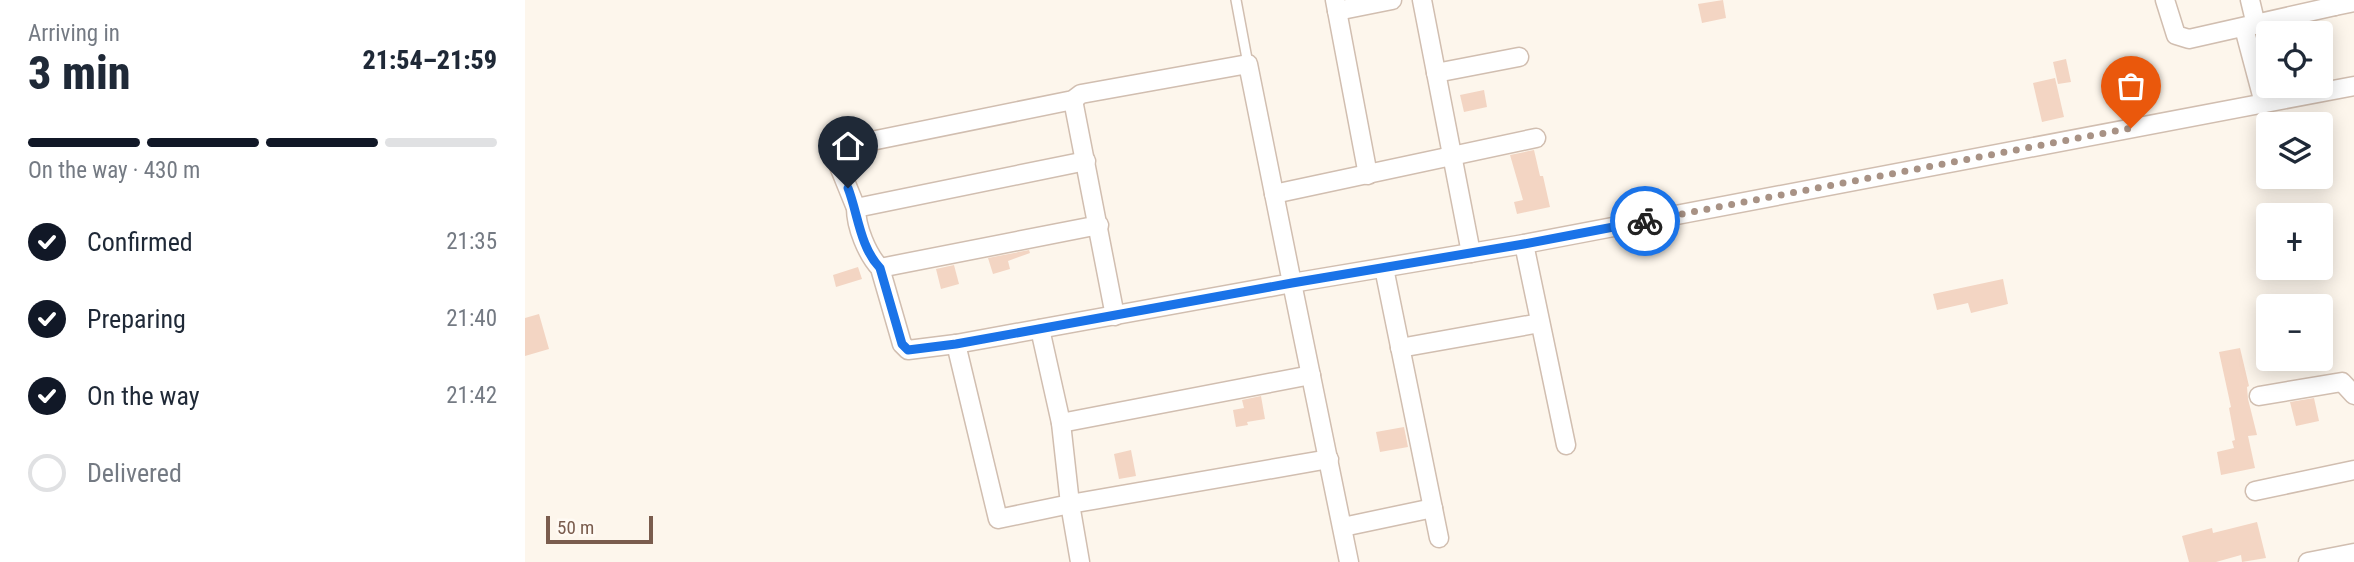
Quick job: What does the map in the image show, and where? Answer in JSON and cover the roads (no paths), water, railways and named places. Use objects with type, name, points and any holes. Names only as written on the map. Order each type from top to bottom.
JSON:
[{"type":"street","points":[[1368,175],[1336,5],[1392,0]]},
{"type":"street","points":[[1422,0],[1471,253]]},
{"type":"street","points":[[2165,0],[2176,34],[2189,39],[2334,3],[2354,2]]},
{"type":"street","points":[[2251,0],[2250,26],[2264,103]]},
{"type":"street","points":[[1436,73],[1519,57]]},
{"type":"street","points":[[1349,562],[1343,527],[1292,283],[1248,64],[1081,94],[1073,100],[832,149],[856,208],[856,219],[873,261],[880,268],[902,344],[908,350],[956,344],[1292,283],[1524,244],[2354,86]]},
{"type":"street","points":[[1073,100],[1115,316]]},
{"type":"street","points":[[1274,194],[1536,138]]},
{"type":"street","points":[[856,208],[1086,161]]},
{"type":"street","points":[[880,268],[1099,225]]},
{"type":"street","points":[[1524,244],[1566,445]]},
{"type":"street","points":[[1384,268],[1439,538]]},
{"type":"street","points":[[1400,348],[1540,323]]},
{"type":"street","points":[[1040,329],[1061,423],[1080,562]]},
{"type":"street","points":[[956,344],[998,519],[1070,503],[1329,459]]},
{"type":"street","points":[[1061,423],[1311,375]]},
{"type":"street","points":[[2259,396],[2342,382],[2354,395]]},
{"type":"street","points":[[2255,491],[2354,470]]},
{"type":"street","points":[[1343,527],[1433,508]]},
{"type":"street","points":[[2308,562],[2354,553]]},
{"type":"lane","points":[[1235,0],[1248,64]]}]
